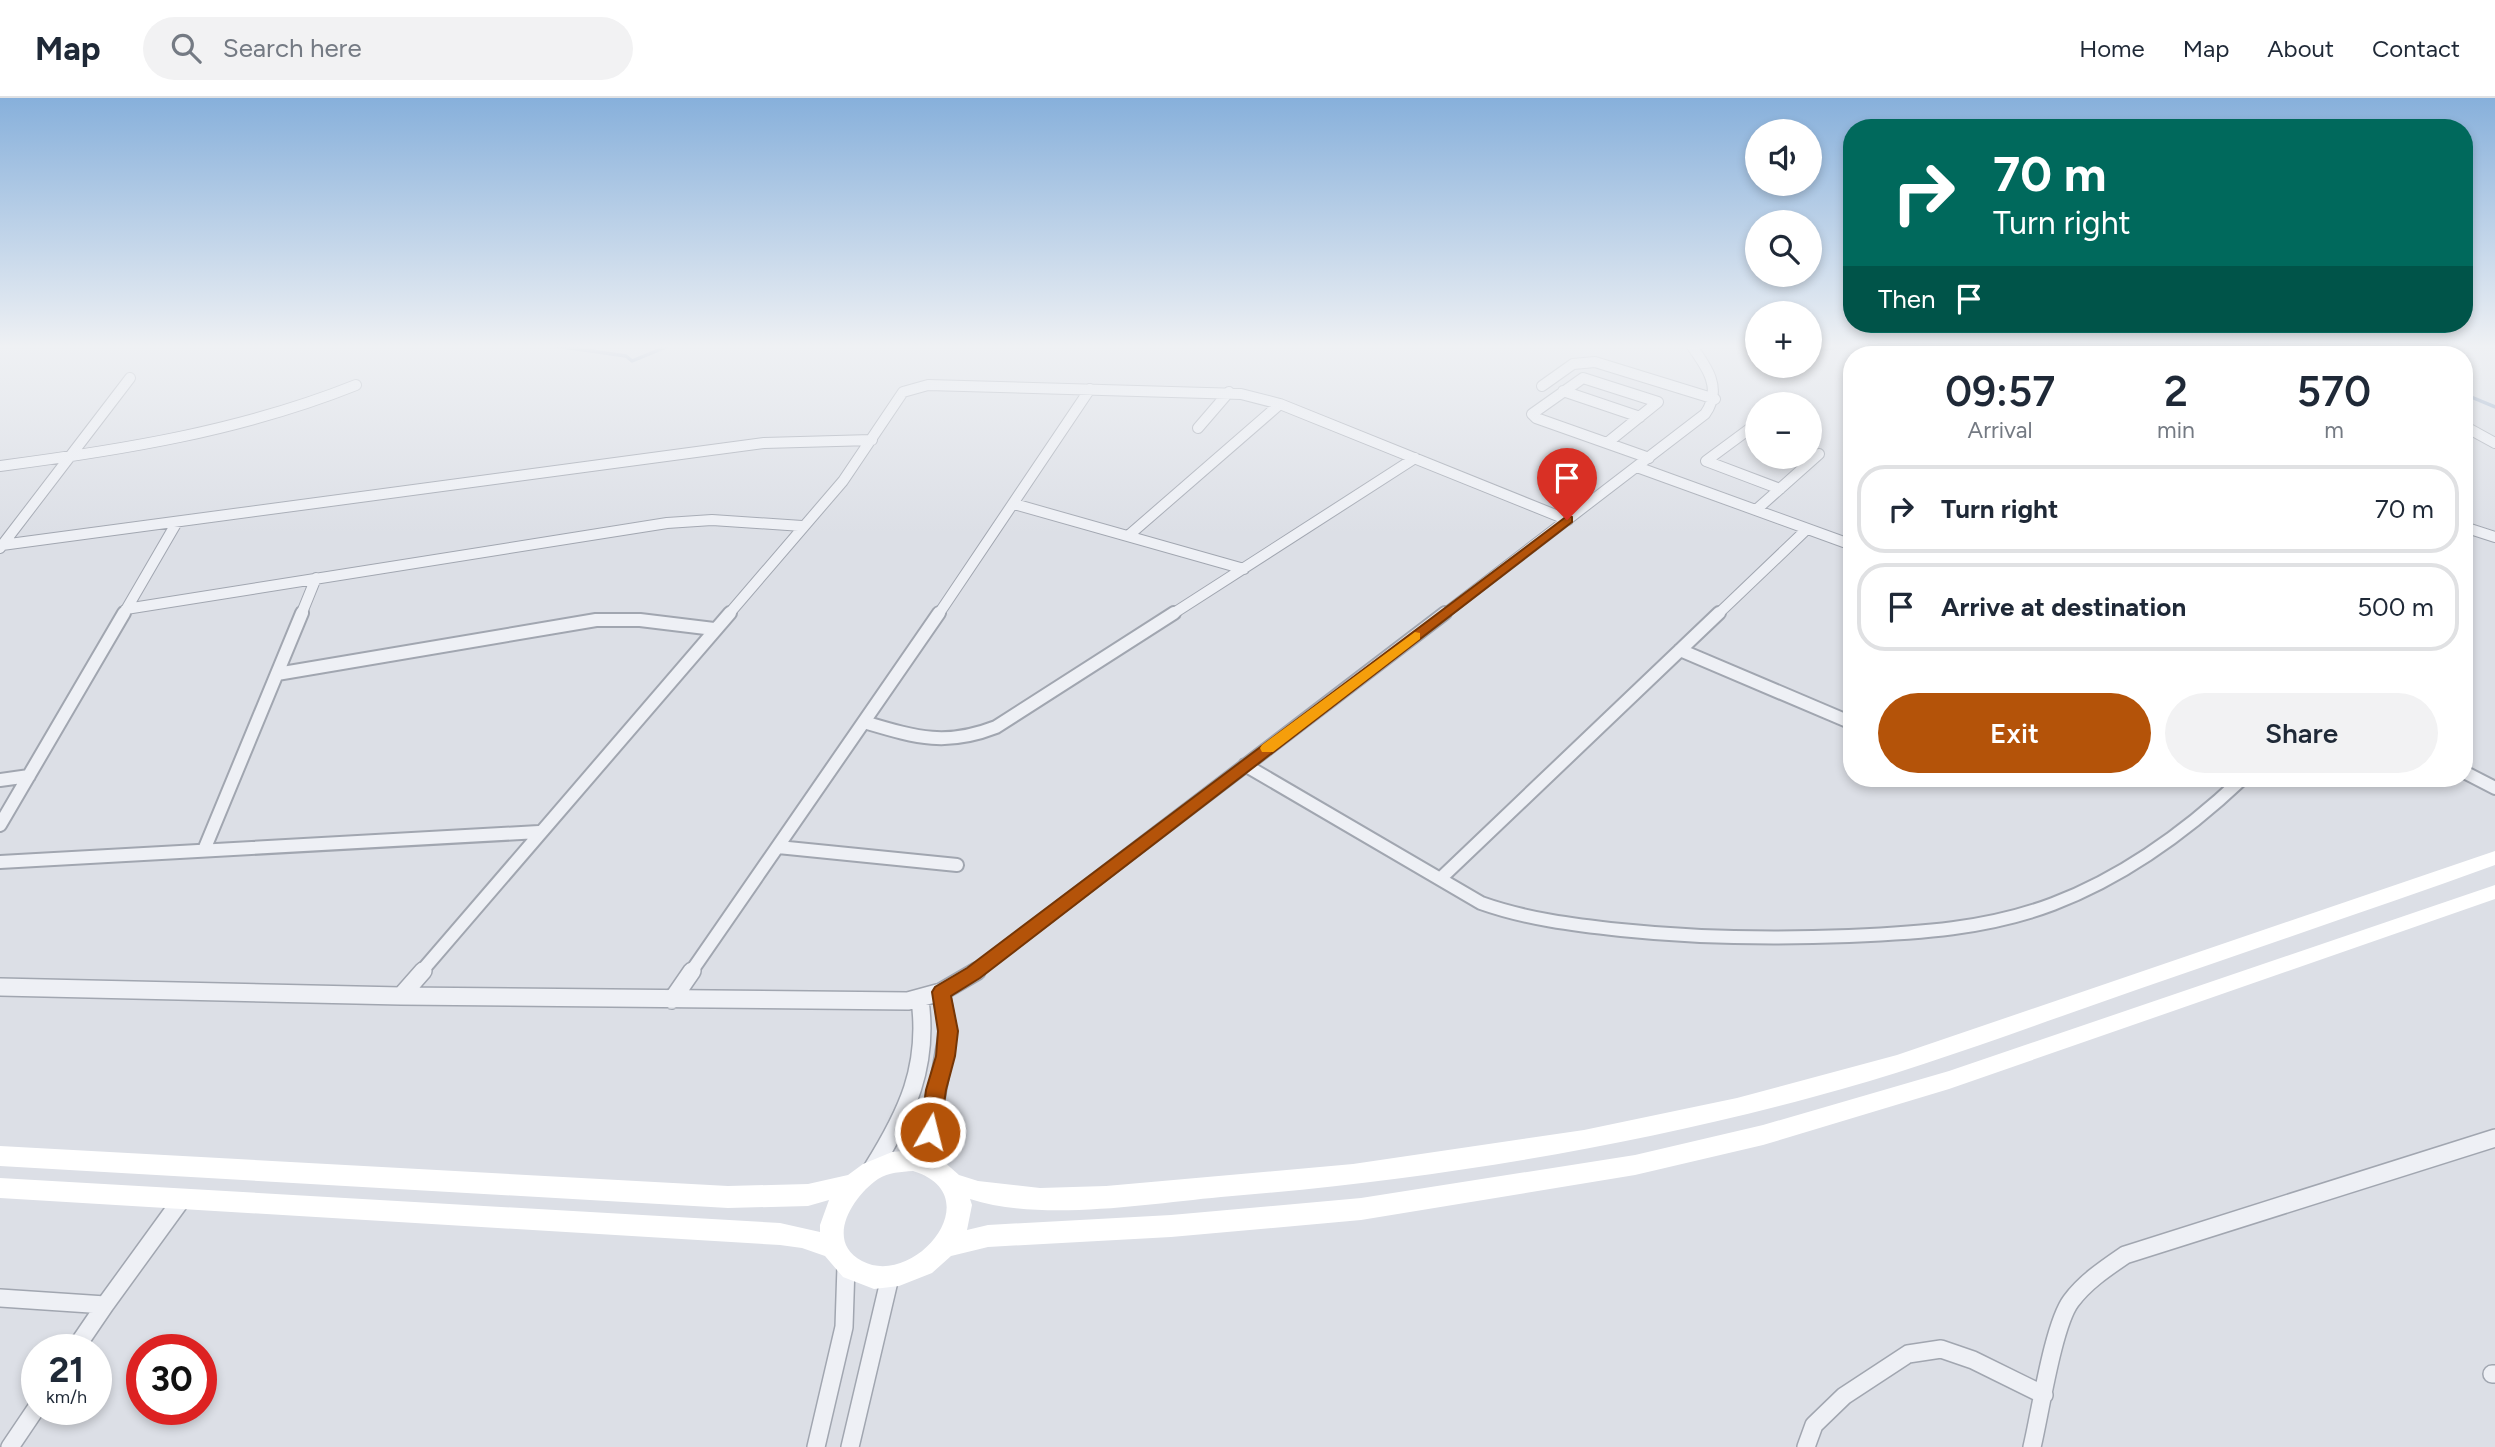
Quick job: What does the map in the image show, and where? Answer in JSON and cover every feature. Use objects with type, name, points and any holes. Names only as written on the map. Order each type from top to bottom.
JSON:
[{"type":"main road","points":[[0,1156],[728,1197],[808,1195],[906,1162],[924,1164],[986,1194],[1045,1197],[1240,1186],[1374,1173],[1507,1155],[1652,1127],[1814,1088],[1940,1050],[2495,858]]},
{"type":"main road","points":[[944,1247],[988,1236],[1171,1226],[1361,1209],[1634,1165],[1763,1135],[1949,1080],[2495,892]]},
{"type":"main road","points":[[0,1188],[780,1234],[802,1237],[869,1276],[890,1277],[923,1266],[944,1247],[955,1231],[959,1214],[958,1197],[945,1176]]},
{"type":"main road","points":[[840,1257],[830,1235],[835,1208],[862,1177]]},
{"type":"street","points":[[1,547],[107,408]]},
{"type":"street","points":[[0,466],[70,457],[267,418],[302,408]]},
{"type":"street","points":[[401,996],[843,481],[893,408]]},
{"type":"street","points":[[672,1000],[1014,504],[1077,408]]},
{"type":"street","points":[[1198,428],[1215,408]]},
{"type":"street","points":[[1128,536],[1275,408]]},
{"type":"street","points":[[1290,408],[1567,520]]},
{"type":"street","points":[[1543,408],[1533,416],[1649,457]]},
{"type":"street","points":[[1613,408],[1640,417]]},
{"type":"street","points":[[1607,443],[1651,408]]},
{"type":"street","points":[[0,987],[672,1000],[920,1000],[942,992],[974,973],[1637,467],[1705,414],[1709,408]]},
{"type":"street","points":[[2473,431],[2495,443]]},
{"type":"street","points":[[1745,432],[1706,461],[1780,489]]},
{"type":"street","points":[[1,547],[764,443],[872,440]]},
{"type":"street","points":[[864,722],[928,740],[969,739],[1018,714],[1415,458]]},
{"type":"street","points":[[1637,467],[1843,542]]},
{"type":"street","points":[[1756,510],[1802,469]]},
{"type":"street","points":[[1014,504],[1244,569]]},
{"type":"street","points":[[126,609],[667,523],[712,520],[802,526]]},
{"type":"street","points":[[0,825],[177,522]]},
{"type":"street","points":[[1440,879],[1807,529]]},
{"type":"street","points":[[2473,530],[2495,537]]},
{"type":"street","points":[[204,850],[316,578]]},
{"type":"street","points":[[278,674],[596,621],[640,620],[714,629]]},
{"type":"street","points":[[1680,650],[1843,719]]},
{"type":"street","points":[[1245,765],[1481,903],[1508,914],[1538,921],[1670,936],[1819,938],[1937,933],[2022,914],[2054,904],[2149,853],[2222,799],[2234,787]]},
{"type":"street","points":[[0,780],[29,776]]},
{"type":"street","points":[[2473,777],[2495,788]]},
{"type":"street","points":[[0,862],[539,832]]},
{"type":"street","points":[[778,847],[957,864]]},
{"type":"street","points":[[942,992],[948,1031],[946,1056],[936,1090],[930,1132],[931,1146],[945,1176]]},
{"type":"street","points":[[862,1177],[903,1119],[917,1079],[925,1045],[925,1025],[920,1000]]},
{"type":"street","points":[[2032,1447],[2056,1341],[2070,1302],[2095,1276],[2125,1255],[2495,1138]]},
{"type":"street","points":[[85,1334],[182,1199]]},
{"type":"street","points":[[816,1447],[844,1327],[840,1257]]},
{"type":"street","points":[[850,1447],[890,1277]]},
{"type":"street","points":[[0,1298],[105,1305]]},
{"type":"street","points":[[1807,1447],[1814,1425],[1844,1396],[1908,1354],[1941,1349],[1973,1360],[2044,1395]]},
{"type":"street","points":[[10,1447],[25,1425]]},
{"type":"slow traffic","points":[[1268,748],[1415,636]]},
{"type":"route","points":[[930,1132],[936,1090],[946,1056],[948,1031],[942,992],[974,973],[1567,520]]}]
